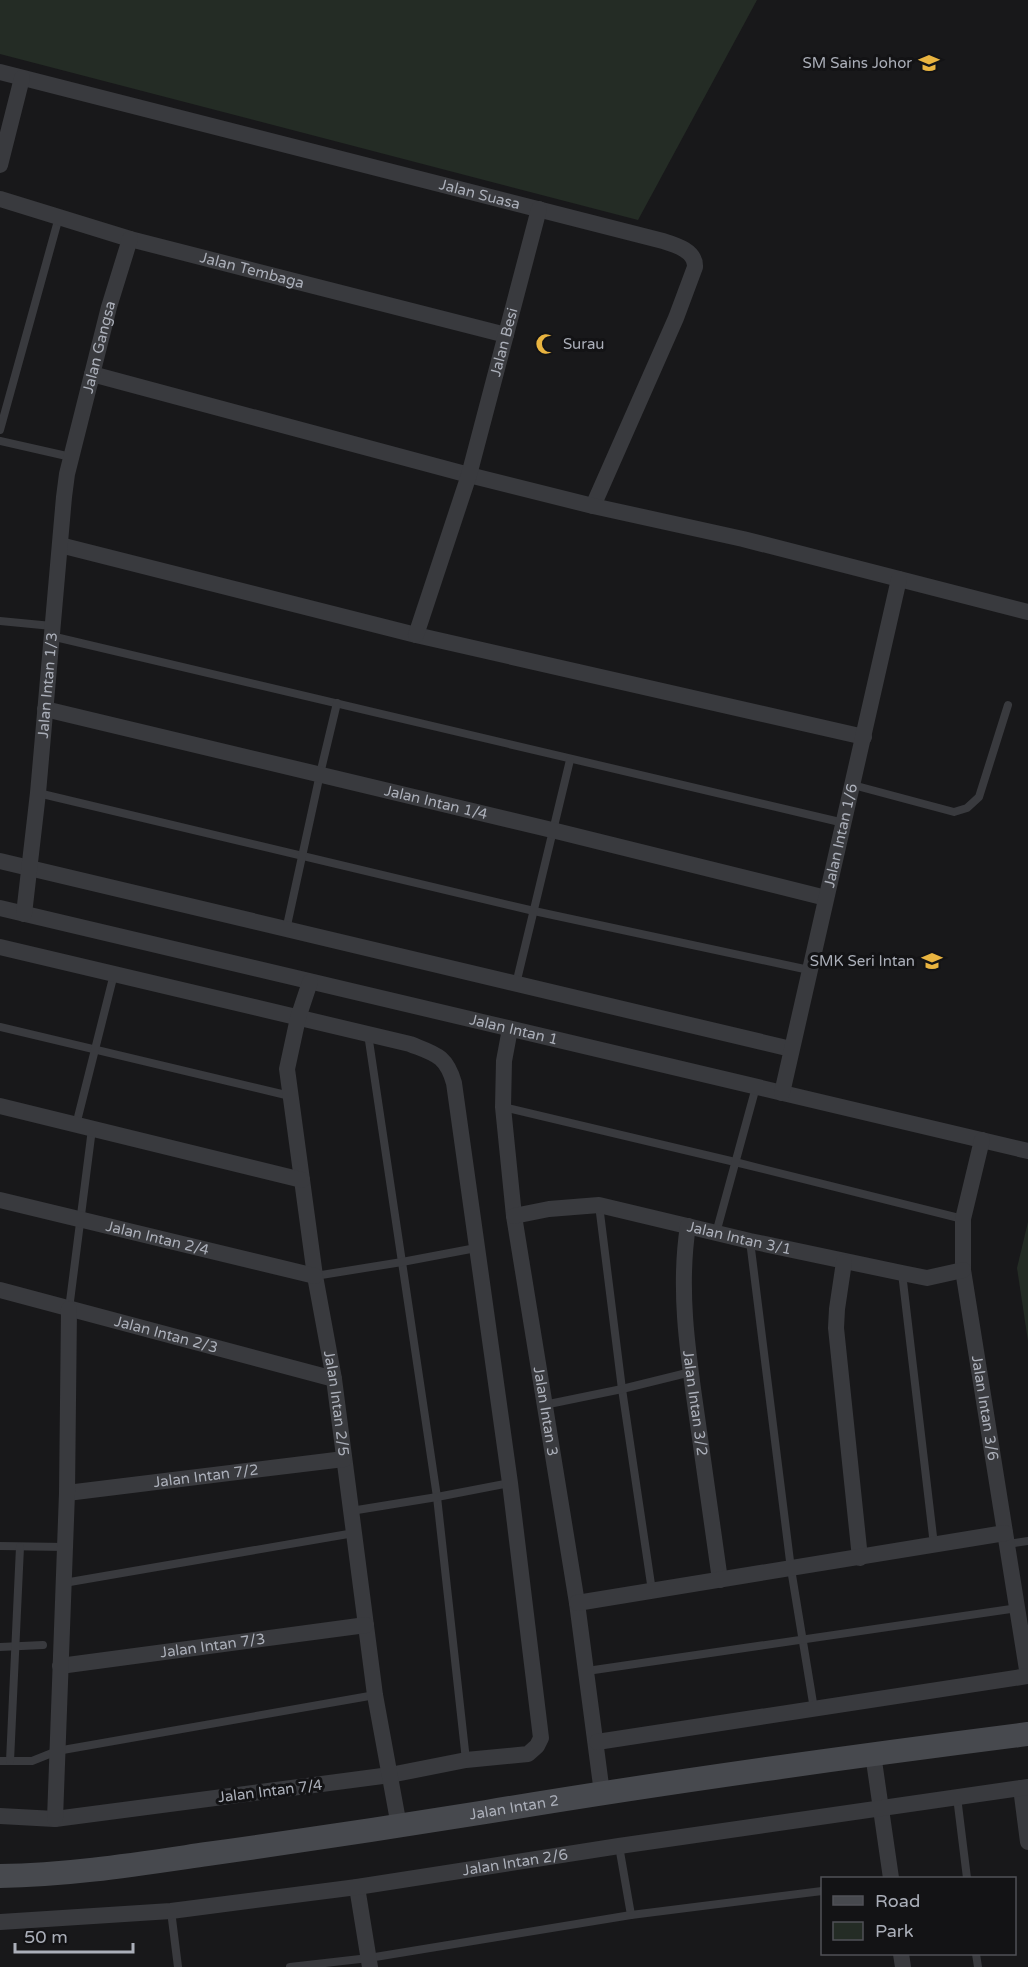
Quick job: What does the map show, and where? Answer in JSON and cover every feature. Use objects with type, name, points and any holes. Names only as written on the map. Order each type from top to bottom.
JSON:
[{"type":"street","name":"Jalan Suasa","points":[[0,72],[539,208],[670,243],[691,254],[695,261],[693,274],[676,318],[593,506]]},
{"type":"street","points":[[0,165],[22,78]]},
{"type":"street","name":"Jalan Tembaga","points":[[0,199],[130,239],[506,335]]},
{"type":"street","name":"Jalan Besi","points":[[416,635],[469,475],[539,208]]},
{"type":"street","name":"Jalan Gangsa","points":[[71,457],[109,308],[130,239]]},
{"type":"street","points":[[92,374],[469,475],[593,506],[743,539],[1022,611]]},
{"type":"street","name":"Jalan Intan 1/3","points":[[24,914],[38,793],[63,497],[71,457]]},
{"type":"street","points":[[60,545],[416,635],[864,737]]},
{"type":"street","name":"Jalan Intan 1/6","points":[[782,1093],[899,579]]},
{"type":"street","name":"Jalan Intan 1/4","points":[[45,709],[826,898]]},
{"type":"street","points":[[0,861],[791,1049]]},
{"type":"street","name":"Jalan Intan 1","points":[[0,908],[1028,1151]]},
{"type":"street","points":[[0,947],[410,1044],[438,1055],[450,1068],[454,1083],[510,1483]]},
{"type":"street","name":"Jalan Intan 2/5","points":[[310,982],[298,1018],[287,1068],[315,1276],[334,1379],[375,1695],[399,1826]]},
{"type":"street","name":"Jalan Intan 3","points":[[510,1029],[504,1061],[503,1107],[514,1216],[577,1603],[602,1793]]},
{"type":"street","points":[[0,1106],[302,1180]]},
{"type":"street","name":"Jalan Intan 3/6","points":[[982,1140],[963,1219],[963,1270],[1028,1676]]},
{"type":"street","name":"Jalan Intan 2/4","points":[[0,1200],[315,1276]]},
{"type":"street","name":"Jalan Intan 3/1","points":[[514,1216],[549,1209],[598,1205],[844,1262],[927,1278],[963,1270]]},
{"type":"street","name":"Jalan Intan 3/2","points":[[688,1226],[683,1255],[684,1299],[691,1372],[720,1580]]},
{"type":"street","points":[[844,1262],[836,1328],[860,1557]]},
{"type":"street","name":"Jalan Intan 2/3","points":[[0,1290],[334,1379]]},
{"type":"street","points":[[55,1819],[67,1493],[69,1309]]},
{"type":"street","name":"Jalan Intan 7/2","points":[[67,1493],[344,1459]]},
{"type":"street","name":"Jalan Intan 7/4","points":[[0,1816],[55,1819],[390,1775],[465,1760],[528,1754],[537,1746],[541,1738],[510,1483]]},
{"type":"street","points":[[577,1603],[934,1545],[1006,1538]]},
{"type":"street","name":"Jalan Intan 7/3","points":[[60,1666],[366,1625]]},
{"type":"street","points":[[597,1742],[1028,1676]]},
{"type":"street","name":"Jalan Intan 2","points":[[0,1876],[40,1876],[106,1869],[399,1826],[602,1793],[1028,1734]]},
{"type":"street","points":[[873,1754],[891,1877]]},
{"type":"street","points":[[1024,1787],[1028,1842]]},
{"type":"street","name":"Jalan Intan 2/6","points":[[0,1922],[171,1911],[357,1887],[1024,1787]]},
{"type":"street","points":[[357,1887],[370,1962]]},
{"type":"lane","points":[[0,430],[59,217]]},
{"type":"lane","points":[[0,441],[71,457]]},
{"type":"lane","points":[[0,621],[52,631],[570,760],[844,823]]},
{"type":"lane","points":[[286,930],[338,703]]},
{"type":"lane","points":[[853,785],[954,812],[967,808],[979,797],[1008,705]]},
{"type":"lane","points":[[516,984],[570,760]]},
{"type":"lane","points":[[38,793],[534,911],[810,970]]},
{"type":"lane","points":[[69,1309],[81,1219],[84,1127],[95,1049],[114,975]]},
{"type":"lane","points":[[0,1027],[290,1096]]},
{"type":"lane","points":[[368,1034],[437,1497],[465,1760]]},
{"type":"lane","points":[[716,1233],[756,1087]]},
{"type":"lane","points":[[503,1107],[963,1219]]},
{"type":"lane","points":[[598,1205],[652,1591]]},
{"type":"lane","points":[[750,1241],[791,1569],[814,1709]]},
{"type":"lane","points":[[315,1276],[476,1248]]},
{"type":"lane","points":[[902,1273],[934,1545]]},
{"type":"lane","points":[[544,1405],[691,1372]]},
{"type":"lane","points":[[351,1511],[510,1483]]},
{"type":"lane","points":[[64,1583],[354,1533]]},
{"type":"lane","points":[[1006,1538],[1028,1541]]},
{"type":"lane","points":[[0,1546],[65,1547]]},
{"type":"lane","points":[[10,1761],[20,1547]]},
{"type":"lane","points":[[587,1671],[1018,1608]]},
{"type":"lane","points":[[0,1647],[43,1645]]},
{"type":"lane","points":[[0,1761],[32,1761],[57,1751],[375,1695]]},
{"type":"lane","points":[[957,1796],[967,1877]]},
{"type":"lane","points":[[619,1846],[631,1916]]},
{"type":"lane","points":[[290,1967],[370,1962],[631,1916],[821,1891]]},
{"type":"lane","points":[[171,1911],[178,1967]]},
{"type":"green space","points":[[0,0],[757,0],[638,220],[0,54]]},
{"type":"green space","points":[[1028,1222],[1028,1341],[1017,1268]]},
{"type":"place","name":"SM Sains Johor","points":[[929,63]]},
{"type":"place","name":"Surau","points":[[546,344]]},
{"type":"place","name":"SMK Seri Intan","points":[[932,961]]}]
